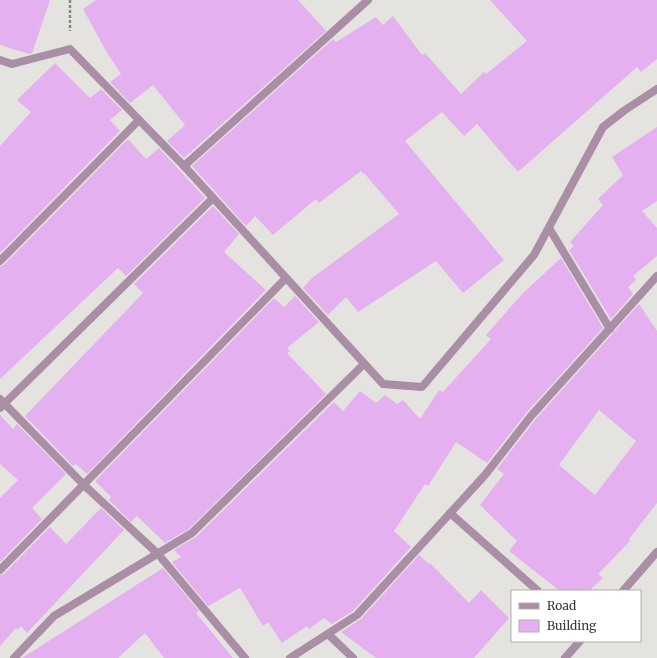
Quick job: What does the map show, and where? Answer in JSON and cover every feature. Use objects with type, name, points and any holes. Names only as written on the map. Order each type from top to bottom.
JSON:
[{"type":"street","points":[[184,166],[368,0]]},
{"type":"street","points":[[0,60],[12,64],[70,49],[184,166],[383,384],[422,387],[534,255],[603,127],[625,110],[657,89]]},
{"type":"street","points":[[0,261],[139,120]]},
{"type":"street","points":[[213,198],[1,404],[84,485],[158,554],[245,658]]},
{"type":"street","points":[[549,228],[610,329]]},
{"type":"street","points":[[290,658],[357,615],[485,475],[531,416],[657,276]]},
{"type":"street","points":[[0,570],[286,278]]},
{"type":"street","points":[[14,658],[54,616],[192,533],[364,364]]},
{"type":"street","points":[[450,513],[537,590]]},
{"type":"street","points":[[624,590],[657,552]]},
{"type":"street","points":[[328,634],[353,658]]},
{"type":"street","points":[[565,658],[579,642]]},
{"type":"path","points":[[70,0],[70,49]]},
{"type":"building","points":[[0,0],[50,0],[32,53],[29,54],[0,45]]},
{"type":"building","points":[[96,0],[298,0],[326,31],[184,158],[167,141],[185,125],[153,85],[130,103],[110,82],[121,74],[106,51],[83,9]]},
{"type":"building","points":[[490,0],[657,0],[657,59],[641,72],[637,67],[518,172],[477,124],[464,136],[442,112],[405,141],[504,260],[463,293],[436,261],[358,312],[346,297],[328,315],[303,288],[312,278],[399,214],[364,173],[363,174],[361,171],[319,203],[316,199],[273,235],[255,216],[246,226],[192,166],[333,39],[336,42],[376,17],[383,25],[393,16],[422,55],[425,53],[461,94],[484,72],[486,74],[527,41]]},
{"type":"building","points":[[55,63],[90,98],[101,89],[122,110],[110,120],[120,131],[0,253],[0,146],[31,112],[17,100]]},
{"type":"building","points":[[657,127],[657,201],[642,211],[657,228],[657,256],[633,276],[636,280],[628,287],[633,294],[611,319],[569,250],[574,246],[570,242],[603,205],[598,199],[623,175],[612,157]]},
{"type":"building","points":[[128,139],[146,159],[159,148],[205,198],[126,276],[118,268],[0,379],[0,266],[4,265]]},
{"type":"building","points":[[213,206],[239,234],[224,252],[266,290],[87,474],[76,464],[73,466],[25,416],[143,293],[134,284]]},
{"type":"building","points":[[561,258],[603,328],[527,412],[487,463],[456,442],[428,486],[425,484],[394,531],[411,547],[353,611],[332,624],[324,618],[309,629],[307,626],[282,643],[268,622],[263,626],[240,588],[208,606],[172,562],[181,557],[174,550],[196,537],[334,402],[343,411],[360,391],[376,403],[385,395],[397,404],[403,400],[420,419],[439,390],[443,392],[491,339],[486,335],[522,294]]},
{"type":"building","points":[[295,296],[319,322],[287,348],[290,351],[287,353],[326,394],[189,529],[165,543],[137,516],[131,522],[109,500],[111,497],[95,481],[274,298],[284,307]]},
{"type":"building","points":[[639,304],[657,331],[657,503],[629,539],[630,541],[598,574],[603,578],[590,590],[559,590],[509,551],[517,541],[480,505],[504,474],[497,469],[535,420]],"holes":[[[599,410],[636,441],[595,495],[559,465]]]},
{"type":"building","points":[[0,415],[13,429],[17,424],[66,474],[32,508],[42,519],[0,562],[0,498],[18,480],[0,464]]},
{"type":"building","points":[[101,508],[124,530],[27,633],[21,626],[17,630],[16,628],[0,646],[0,575],[4,574],[50,527],[66,544]]},
{"type":"building","points":[[419,555],[429,564],[430,563],[469,603],[481,590],[509,618],[474,658],[376,658],[341,632],[361,619]]},
{"type":"building","points":[[163,568],[199,611],[196,613],[233,658],[164,658],[145,633],[118,658],[22,658]]}]
